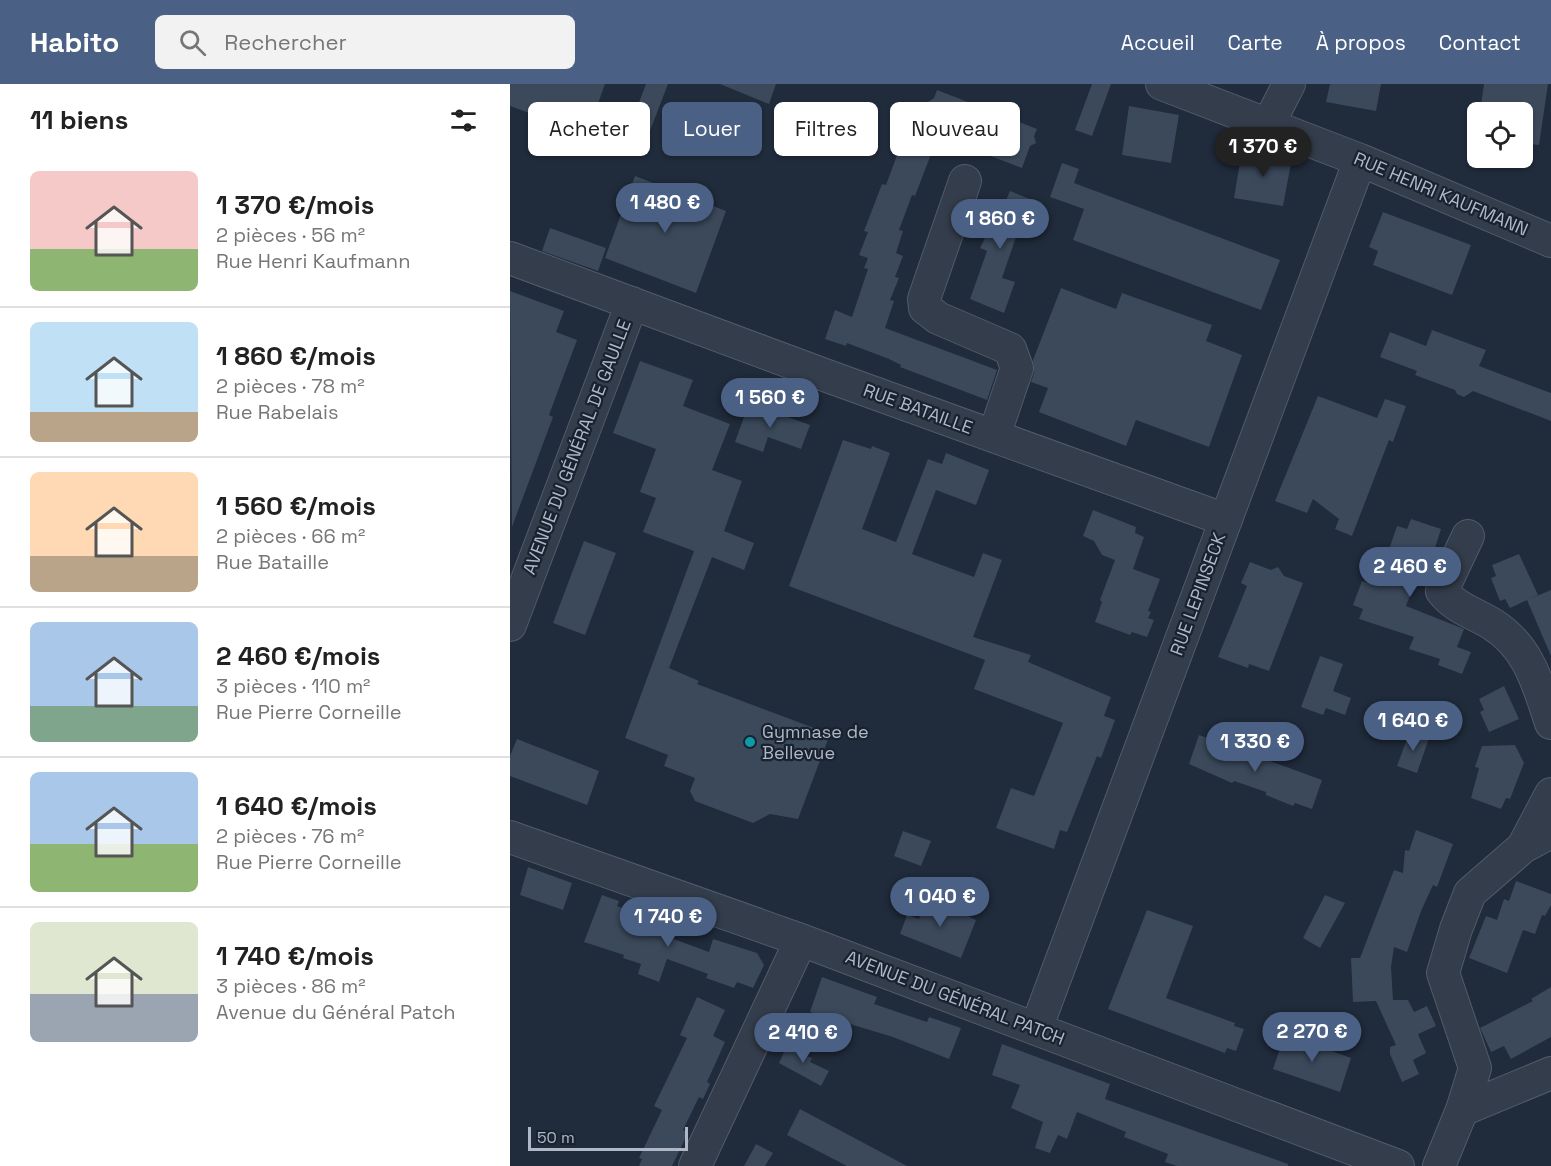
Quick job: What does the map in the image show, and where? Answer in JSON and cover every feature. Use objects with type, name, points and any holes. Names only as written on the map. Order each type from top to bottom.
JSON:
[{"type":"street","name":"RUE HENRI KAUFMANN","points":[[1162,84],[1360,160],[1551,241]]},
{"type":"street","points":[[1268,125],[1289,84]]},
{"type":"street","name":"RUE LEPINSECK","points":[[1036,1029],[1360,160]]},
{"type":"street","points":[[965,180],[924,299],[925,308],[938,318],[1010,349],[1015,357],[1017,368],[994,436]]},
{"type":"street","name":"RUE BATAILLE","points":[[510,258],[1226,520]]},
{"type":"street","name":"AVENUE DU GÉNÉRAL DE GAULLE","points":[[510,625],[632,303]]},
{"type":"street","points":[[1468,536],[1442,591],[1451,603],[1493,625],[1516,643],[1534,670],[1551,723]]},
{"type":"street","points":[[1523,847],[1551,794]]},
{"type":"street","points":[[1439,1166],[1462,1110],[1474,1068],[1443,973],[1470,893],[1523,847],[1551,832]]},
{"type":"street","name":"AVENUE DU GÉNÉRAL PATCH","points":[[510,837],[801,940],[1398,1166]]},
{"type":"street","points":[[695,1166],[801,940]]},
{"type":"street","points":[[1462,1110],[1551,1073]]},
{"type":"building","points":[[510,84],[605,84],[599,102],[528,102],[528,113],[510,106]]},
{"type":"building","points":[[646,84],[668,84],[650,131],[650,102],[639,102]]},
{"type":"building","points":[[720,84],[776,84],[769,104]]},
{"type":"building","points":[[1092,84],[1111,84],[1092,136],[1075,130]]},
{"type":"building","points":[[1330,84],[1381,84],[1376,111],[1326,102]]},
{"type":"building","points":[[1484,84],[1548,84],[1539,145],[1533,144],[1533,102],[1481,102]]},
{"type":"building","points":[[937,90],[968,102],[928,102],[934,98]]},
{"type":"building","points":[[1129,106],[1179,115],[1171,163],[1122,155]]},
{"type":"building","points":[[1020,122],[1037,129],[1034,136],[1036,143],[1030,146],[1022,168],[990,156],[1020,156]]},
{"type":"building","points":[[1242,150],[1292,158],[1283,206],[1234,198]]},
{"type":"building","points":[[897,156],[930,156],[899,230],[903,231],[896,253],[903,256],[895,277],[899,278],[890,300],[894,301],[885,328],[997,370],[987,400],[900,367],[901,365],[889,359],[847,343],[846,346],[825,339],[835,310],[852,317],[868,269],[864,268],[868,258],[859,255],[868,232],[864,231],[882,184],[886,185]]},
{"type":"building","points":[[1062,163],[1079,169],[1074,183],[1280,260],[1261,310],[1073,240],[1084,209],[1050,197]]},
{"type":"building","points":[[635,176],[726,211],[696,293],[605,258]]},
{"type":"building","points":[[1010,191],[1037,202],[1025,237],[1017,234],[1002,278],[1015,282],[1004,313],[970,299],[987,251],[980,248],[985,238],[967,229],[971,217],[995,226]]},
{"type":"building","points":[[1383,212],[1471,245],[1452,295],[1373,265],[1378,251],[1369,247]]},
{"type":"building","points":[[550,228],[606,248],[598,271],[542,251]]},
{"type":"building","points":[[1061,288],[1116,309],[1122,293],[1212,325],[1206,341],[1242,355],[1209,447],[1136,420],[1126,446],[1039,412],[1048,388],[1031,382],[1034,373],[1033,360]]},
{"type":"building","points":[[510,291],[564,311],[556,332],[577,340],[549,415],[553,417],[512,527]]},
{"type":"building","points":[[1432,330],[1486,350],[1479,366],[1551,393],[1551,421],[1473,391],[1464,397],[1457,394],[1455,390],[1415,375],[1417,371],[1380,357],[1390,332],[1426,346]]},
{"type":"building","points":[[640,361],[693,380],[683,406],[730,424],[712,470],[742,481],[724,531],[754,543],[744,570],[712,557],[669,668],[699,681],[697,684],[830,734],[798,819],[770,814],[753,823],[695,801],[690,791],[695,778],[664,766],[668,755],[625,738],[694,551],[643,532],[656,498],[640,492],[656,449],[613,433]]},
{"type":"building","points":[[1318,396],[1377,418],[1385,399],[1406,406],[1393,442],[1389,440],[1352,536],[1335,529],[1339,519],[1313,499],[1307,513],[1275,501]]},
{"type":"building","points":[[749,403],[810,425],[801,449],[768,437],[763,452],[735,442]]},
{"type":"building","points":[[843,440],[871,449],[872,446],[890,453],[862,529],[896,542],[928,459],[942,464],[946,453],[989,470],[976,505],[936,490],[912,554],[974,577],[983,553],[1002,560],[973,637],[1031,655],[1028,662],[1111,697],[1104,716],[1115,720],[1101,758],[1097,756],[1067,832],[1060,830],[1054,849],[996,828],[1011,788],[1034,796],[1063,723],[974,689],[985,660],[789,586]]},
{"type":"building","points":[[1093,510],[1136,527],[1135,533],[1144,537],[1133,569],[1160,579],[1148,611],[1151,612],[1148,618],[1154,620],[1147,637],[1132,632],[1130,635],[1095,622],[1102,602],[1100,600],[1115,560],[1102,555],[1094,541],[1083,536]]},
{"type":"building","points":[[1411,519],[1441,529],[1434,551],[1427,549],[1406,606],[1464,629],[1457,647],[1471,652],[1462,674],[1438,665],[1440,659],[1409,649],[1414,637],[1359,619],[1363,609],[1353,605],[1362,581],[1369,583],[1377,559],[1385,561],[1397,526],[1407,529]]},
{"type":"building","points":[[584,541],[616,553],[585,635],[553,623]]},
{"type":"building","points":[[1519,554],[1538,595],[1510,608],[1505,599],[1500,601],[1491,578],[1496,576],[1492,565]]},
{"type":"building","points":[[1250,562],[1271,570],[1278,567],[1284,576],[1303,583],[1269,671],[1249,664],[1248,668],[1218,657],[1247,586],[1241,583]]},
{"type":"building","points":[[1551,590],[1551,656],[1527,600]]},
{"type":"building","points":[[1320,656],[1343,664],[1333,691],[1351,698],[1345,715],[1326,708],[1323,715],[1301,707]]},
{"type":"building","points":[[1504,686],[1519,719],[1489,732],[1480,712],[1484,710],[1479,699]]},
{"type":"building","points":[[1410,731],[1429,738],[1417,773],[1397,766]]},
{"type":"building","points":[[1199,735],[1322,780],[1312,809],[1295,803],[1293,806],[1266,795],[1266,792],[1234,781],[1232,783],[1189,764]]},
{"type":"building","points":[[517,739],[599,771],[587,805],[510,776],[510,756]]},
{"type":"building","points":[[1515,745],[1524,763],[1510,799],[1506,798],[1501,809],[1471,798],[1479,768],[1475,767],[1482,746]]},
{"type":"building","points":[[1416,830],[1453,844],[1437,887],[1433,885],[1421,911],[1407,952],[1394,947],[1391,967],[1393,1000],[1408,1000],[1414,1012],[1427,1006],[1436,1026],[1418,1034],[1426,1053],[1413,1060],[1419,1074],[1402,1082],[1390,1054],[1390,1047],[1396,1045],[1376,1001],[1353,1002],[1351,958],[1360,958],[1394,870],[1403,873],[1405,850],[1409,851]]},
{"type":"building","points":[[903,831],[931,841],[921,866],[894,856]]},
{"type":"building","points":[[528,867],[572,883],[563,910],[520,895]]},
{"type":"building","points":[[1516,881],[1551,894],[1551,905],[1545,916],[1542,915],[1535,934],[1523,930],[1507,973],[1469,958],[1486,916],[1497,920],[1504,899],[1509,901]]},
{"type":"building","points":[[602,895],[619,901],[617,906],[656,921],[652,931],[709,952],[713,939],[757,953],[764,965],[753,988],[737,982],[734,988],[706,978],[708,974],[667,959],[659,982],[638,974],[641,964],[623,958],[624,955],[584,942]]},
{"type":"building","points":[[1325,895],[1345,903],[1320,948],[1303,938]]},
{"type":"building","points":[[927,897],[976,920],[961,958],[900,934],[907,915],[919,919]]},
{"type":"building","points":[[1147,910],[1193,926],[1166,998],[1235,1023],[1234,1026],[1244,1029],[1236,1051],[1227,1048],[1225,1053],[1108,1009]]},
{"type":"building","points":[[822,977],[877,997],[874,1004],[927,1022],[929,1017],[961,1028],[949,1059],[893,1037],[810,1012]]},
{"type":"building","points":[[1551,987],[1551,1037],[1511,1059],[1504,1046],[1491,1052],[1480,1028],[1533,1001],[1531,999]]},
{"type":"building","points":[[697,997],[725,1010],[713,1036],[725,1042],[707,1082],[710,1084],[703,1099],[699,1097],[683,1130],[688,1133],[672,1166],[639,1166],[642,1159],[639,1158],[662,1110],[654,1106],[687,1038],[680,1035]]},
{"type":"building","points":[[1285,1034],[1351,1058],[1340,1092],[1273,1069]]},
{"type":"building","points":[[789,1041],[810,1052],[807,1056],[812,1058],[810,1062],[829,1071],[821,1086],[779,1063]]},
{"type":"building","points":[[1002,1044],[1110,1084],[1105,1099],[1288,1164],[1288,1166],[1177,1166],[1165,1162],[1168,1154],[1124,1137],[1126,1132],[1077,1112],[1067,1139],[1058,1135],[1050,1153],[1035,1148],[1043,1122],[1011,1108],[1020,1085],[992,1075]]},
{"type":"building","points":[[800,1109],[907,1166],[847,1166],[787,1135]]},
{"type":"building","points":[[756,1144],[773,1153],[765,1166],[744,1166]]},
{"type":"place","name":"Gymnase de Bellevue","points":[[750,742]]}]
